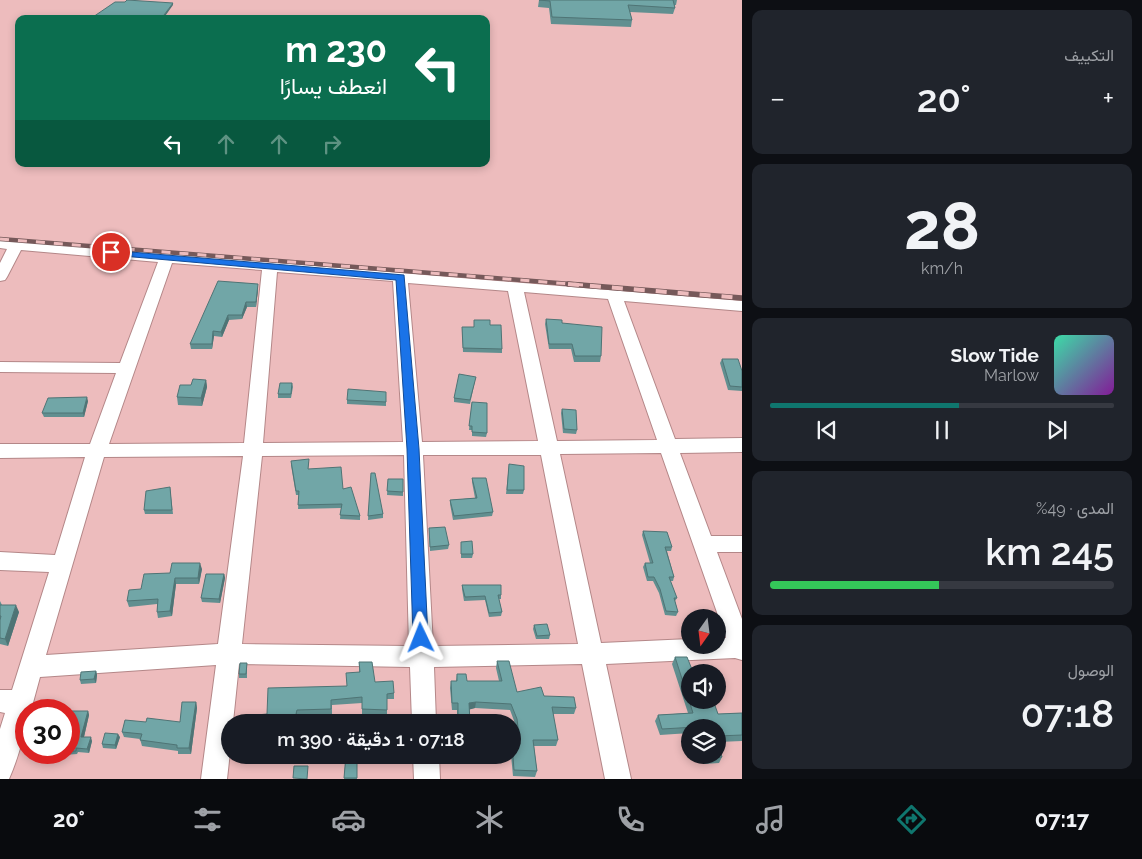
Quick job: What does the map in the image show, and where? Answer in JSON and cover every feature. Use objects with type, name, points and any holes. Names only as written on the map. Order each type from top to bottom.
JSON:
[{"type":"street","points":[[0,244],[742,306]]},
{"type":"street","points":[[0,277],[17,244]]},
{"type":"street","points":[[0,770],[10,702],[31,667],[98,450],[167,257]]},
{"type":"street","points":[[214,779],[254,450],[270,266]]},
{"type":"street","points":[[400,277],[413,449],[424,714]]},
{"type":"street","points":[[515,287],[618,779]]},
{"type":"street","points":[[31,667],[229,654],[421,657],[591,654],[742,648],[614,295]]},
{"type":"street","points":[[0,367],[127,368]]},
{"type":"street","points":[[0,451],[742,445]]},
{"type":"street","points":[[703,544],[742,544]]},
{"type":"street","points":[[0,561],[62,564]]},
{"type":"street","points":[[426,764],[426,779]]},
{"type":"building","points":[[127,0],[173,3],[164,15],[96,15],[115,2],[125,2]]},
{"type":"building","points":[[539,0],[673,0],[675,8],[628,5],[632,20],[552,17],[550,1]]},
{"type":"building","points":[[218,281],[258,284],[256,302],[246,302],[242,315],[228,315],[221,332],[213,331],[212,344],[190,344]]},
{"type":"building","points":[[546,319],[562,320],[562,323],[602,327],[601,356],[575,356],[572,344],[549,344]]},
{"type":"building","points":[[474,320],[490,320],[490,325],[501,325],[502,349],[463,348],[462,327],[474,327]]},
{"type":"building","points":[[722,359],[738,359],[742,371],[742,387],[730,386]]},
{"type":"building","points":[[459,374],[476,377],[470,400],[454,398]]},
{"type":"building","points":[[193,379],[206,380],[201,398],[177,397],[180,385],[191,385]]},
{"type":"building","points":[[280,383],[292,383],[291,394],[278,394]]},
{"type":"building","points":[[348,389],[386,392],[386,402],[347,400]]},
{"type":"building","points":[[87,397],[83,413],[42,413],[48,398]]},
{"type":"building","points":[[472,402],[487,403],[487,433],[472,432],[472,426],[469,426]]},
{"type":"building","points":[[562,409],[576,410],[577,430],[564,429]]},
{"type":"building","points":[[309,459],[308,469],[341,467],[343,489],[351,487],[360,516],[340,515],[342,504],[298,505],[299,491],[296,491],[291,461]]},
{"type":"building","points":[[509,464],[524,466],[524,490],[507,490]]},
{"type":"building","points":[[371,473],[375,473],[383,514],[368,516]]},
{"type":"building","points":[[472,478],[486,478],[493,512],[454,516],[450,500],[477,498]]},
{"type":"building","points":[[388,479],[403,479],[403,492],[387,491]]},
{"type":"building","points":[[170,487],[172,510],[144,510],[146,491]]},
{"type":"building","points":[[445,527],[449,545],[430,547],[429,528]]},
{"type":"building","points":[[643,531],[667,532],[672,547],[665,547],[674,577],[669,577],[677,598],[674,598],[678,612],[666,611],[660,589],[654,577],[648,577],[645,563],[653,563]]},
{"type":"building","points":[[472,541],[473,554],[461,554],[461,542]]},
{"type":"building","points":[[172,563],[200,563],[198,578],[175,578],[170,611],[157,612],[158,599],[127,601],[129,590],[141,589],[144,574],[170,573]]},
{"type":"building","points":[[206,574],[224,574],[219,599],[201,598]]},
{"type":"building","points":[[462,585],[501,585],[501,595],[498,595],[502,612],[489,613],[485,596],[465,597]]},
{"type":"building","points":[[0,605],[16,605],[5,639],[0,638]]},
{"type":"building","points":[[547,624],[550,635],[537,636],[534,625]]},
{"type":"building","points":[[675,657],[687,657],[690,664],[681,664],[681,676]]},
{"type":"building","points":[[497,661],[509,661],[517,692],[541,687],[544,696],[574,697],[576,708],[552,707],[558,740],[533,740],[537,771],[514,770],[514,764],[521,764],[521,714],[515,714],[511,704],[469,703],[470,714],[458,714],[458,703],[452,703],[451,681],[457,681],[457,674],[466,674],[467,681],[502,681]]},
{"type":"building","points":[[359,662],[372,662],[375,682],[393,681],[394,693],[387,694],[387,710],[362,709],[362,697],[331,700],[331,709],[297,710],[296,714],[267,714],[268,688],[347,686],[346,673],[360,672]]},
{"type":"building","points":[[240,663],[247,663],[246,674],[239,674]]},
{"type":"building","points":[[96,671],[94,679],[80,680],[81,672]]},
{"type":"building","points":[[182,702],[196,702],[189,748],[177,748],[177,745],[140,740],[142,734],[122,732],[125,720],[146,722],[147,718],[180,722]]},
{"type":"building","points":[[692,709],[716,709],[718,714],[742,713],[742,735],[726,736],[726,719],[681,719],[681,728],[662,729],[658,715],[693,713]]},
{"type":"building","points":[[80,711],[88,711],[81,737],[91,737],[87,749],[80,748]]},
{"type":"building","points":[[105,733],[118,734],[115,745],[102,744]]},
{"type":"building","points":[[345,764],[357,764],[357,778],[344,778]]},
{"type":"building","points":[[294,766],[308,766],[307,779],[293,778]]},
{"type":"railway","points":[[0,239],[583,285]]},
{"type":"railway","points":[[568,284],[742,298]]},
{"type":"route","points":[[111,252],[400,277],[413,449],[421,638]]}]
